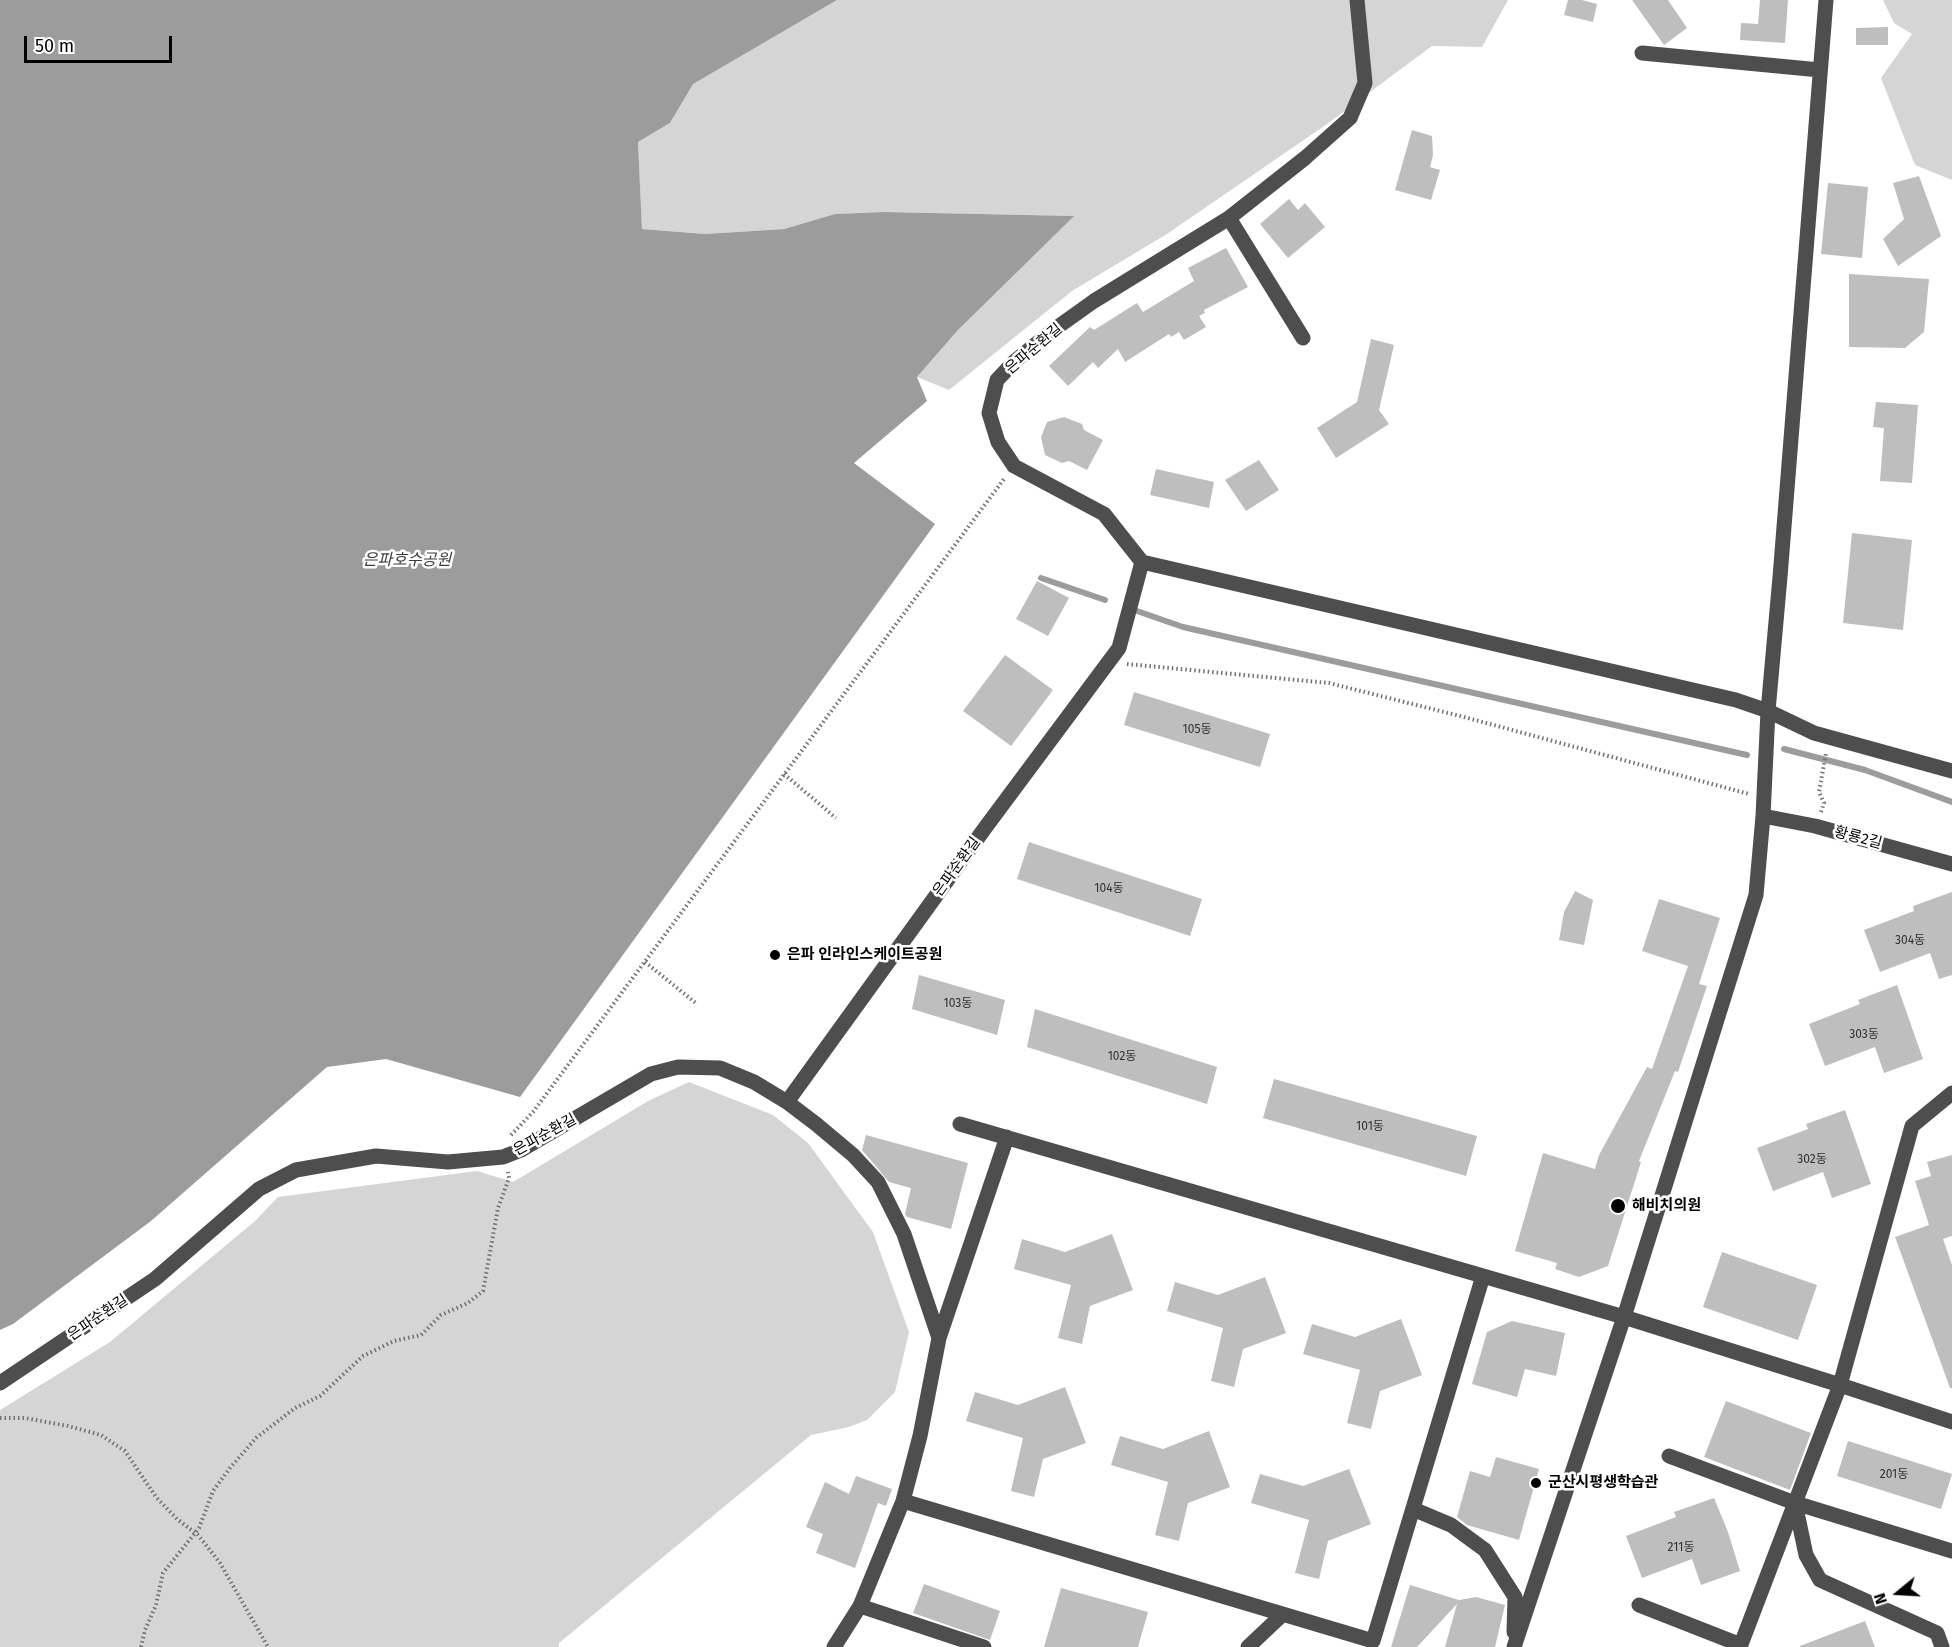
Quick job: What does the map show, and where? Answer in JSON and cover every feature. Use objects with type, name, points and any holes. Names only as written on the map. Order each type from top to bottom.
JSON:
[{"type":"street","name":"은파순환길","points":[[0,1383],[155,1279],[259,1190],[296,1170],[376,1156],[448,1162],[497,1157],[521,1150],[651,1074],[678,1067],[720,1068],[754,1082],[787,1102],[985,828],[1119,648],[1142,562],[1104,514],[1014,466],[998,442],[989,413],[998,380],[1016,361],[1052,331],[1094,301],[1229,218],[1305,158],[1350,118],[1365,83],[1357,0]]},
{"type":"street","points":[[1514,1647],[1624,1317],[1756,895],[1763,816],[1768,711],[1826,0]]},
{"type":"street","points":[[1642,52],[1820,70]]},
{"type":"street","points":[[1229,218],[1303,338]]},
{"type":"street","points":[[1142,562],[1736,700],[1768,711],[1814,733],[1952,771]]},
{"type":"street","name":"황룡2길","points":[[1763,816],[1815,826],[1952,864]]},
{"type":"street","points":[[1639,1605],[1741,1646],[1840,1385],[1912,1126],[1952,1093]]},
{"type":"street","points":[[787,1102],[853,1155],[878,1182],[904,1234],[939,1338]]},
{"type":"street","points":[[960,1124],[1624,1317],[1952,1422]]},
{"type":"street","points":[[834,1647],[860,1606],[903,1501],[920,1436],[939,1338],[1007,1137]]},
{"type":"street","points":[[903,1501],[1283,1614],[1372,1644],[1483,1276]]},
{"type":"street","points":[[1669,1456],[1795,1503],[1952,1551]]},
{"type":"street","points":[[1795,1503],[1806,1555],[1820,1580],[1937,1633],[1942,1647]]},
{"type":"street","points":[[1413,1509],[1451,1526],[1485,1550],[1515,1597],[1514,1647]]},
{"type":"street","points":[[860,1606],[984,1647]]},
{"type":"street","points":[[1248,1647],[1283,1614]]},
{"type":"path","points":[[141,1647],[145,1630],[156,1605],[164,1573],[199,1528],[213,1491],[256,1438],[296,1408],[320,1396],[363,1356],[394,1341],[421,1335],[441,1315],[468,1303],[483,1291],[498,1208],[509,1178],[497,1157],[522,1122],[533,1112],[1014,466]]},
{"type":"path","points":[[1109,662],[1329,683],[1764,798]]},
{"type":"path","points":[[1824,803],[1819,792],[1827,748]]},
{"type":"path","points":[[784,774],[836,818]]},
{"type":"path","points":[[645,962],[697,1004]]},
{"type":"path","points":[[0,1418],[25,1418],[68,1426],[101,1435],[125,1451],[156,1497],[177,1519],[195,1533],[220,1563],[268,1647]]},
{"type":"shaded area","points":[[837,0],[1508,0],[1482,47],[1432,46],[1327,124],[1167,234],[1072,291],[949,390],[917,377],[958,330],[1073,216],[884,212],[835,214],[784,229],[705,234],[642,229],[638,142],[670,123],[692,84]]},
{"type":"shaded area","points":[[1883,0],[1952,0],[1952,180],[1915,165],[1881,78],[1912,34],[1894,23]]},
{"type":"shaded area","points":[[689,1082],[773,1115],[808,1143],[873,1232],[909,1332],[895,1392],[867,1420],[849,1427],[811,1435],[559,1643],[559,1647],[0,1647],[0,1410],[110,1342],[255,1221],[278,1197],[477,1171],[513,1182],[648,1101]]},
{"type":"water","name":"은파호수공원","points":[[0,0],[837,0],[693,84],[670,123],[638,142],[642,229],[705,234],[784,229],[835,214],[884,212],[1074,216],[958,330],[917,377],[927,401],[854,463],[935,524],[520,1097],[386,1059],[327,1067],[151,1221],[13,1324],[0,1330]]},
{"type":"building","points":[[1568,0],[1582,0],[1597,4],[1593,22],[1564,15]]},
{"type":"building","points":[[1632,0],[1668,0],[1687,28],[1664,45]]},
{"type":"building","points":[[1760,0],[1788,0],[1785,43],[1740,40],[1741,23],[1758,24]]},
{"type":"building","points":[[1888,27],[1888,45],[1856,45],[1856,28]]},
{"type":"building","points":[[1412,130],[1432,136],[1433,155],[1430,167],[1440,170],[1431,200],[1395,190]]},
{"type":"building","points":[[1919,176],[1941,236],[1898,266],[1883,239],[1904,219],[1893,183]]},
{"type":"building","points":[[1828,183],[1868,187],[1862,258],[1821,254]]},
{"type":"building","points":[[1289,199],[1298,210],[1305,203],[1325,227],[1288,258],[1260,224]]},
{"type":"building","points":[[1226,248],[1248,287],[1204,310],[1205,313],[1199,316],[1206,327],[1184,340],[1179,332],[1171,337],[1169,334],[1125,362],[1118,349],[1098,368],[1093,362],[1068,386],[1049,366],[1090,327],[1094,330],[1137,303],[1143,312],[1194,281],[1188,268]]},
{"type":"building","points":[[1849,274],[1929,279],[1924,332],[1905,348],[1849,347]]},
{"type":"building","points":[[1371,339],[1394,345],[1379,410],[1389,424],[1336,458],[1317,428],[1357,402]]},
{"type":"building","points":[[1876,402],[1918,405],[1912,483],[1880,481],[1884,428],[1873,427]]},
{"type":"building","points":[[1064,417],[1082,424],[1084,430],[1103,440],[1087,470],[1069,461],[1062,463],[1045,455],[1041,437],[1047,422]]},
{"type":"building","points":[[1259,460],[1279,490],[1246,511],[1225,480]]},
{"type":"building","points":[[1156,469],[1214,482],[1209,508],[1150,495]]},
{"type":"building","points":[[1852,533],[1912,540],[1903,630],[1843,623]]},
{"type":"building","points":[[1037,581],[1069,598],[1048,636],[1016,619]]},
{"type":"building","points":[[1005,655],[1053,690],[1011,746],[963,711]]},
{"type":"building","points":[[1134,692],[1270,734],[1260,767],[1124,725]]},
{"type":"building","points":[[1029,842],[1202,899],[1190,936],[1017,879]]},
{"type":"building","points":[[1575,891],[1593,900],[1584,945],[1559,940],[1564,912]]},
{"type":"building","points":[[1952,892],[1952,975],[1939,979],[1930,953],[1880,972],[1864,930],[1914,911],[1913,906]]},
{"type":"building","points":[[1659,899],[1720,918],[1699,984],[1707,986],[1678,1072],[1675,1071],[1639,1161],[1641,1162],[1608,1266],[1579,1277],[1555,1269],[1557,1263],[1515,1251],[1543,1153],[1595,1169],[1599,1155],[1647,1067],[1652,1069],[1688,966],[1642,951]]},
{"type":"building","points":[[919,975],[1005,1000],[997,1035],[912,1009]]},
{"type":"building","points":[[1897,985],[1923,1059],[1884,1073],[1875,1047],[1825,1066],[1809,1024],[1860,1004],[1858,1000]]},
{"type":"building","points":[[1035,1009],[1217,1067],[1207,1104],[1027,1047]]},
{"type":"building","points":[[1274,1079],[1477,1136],[1466,1176],[1263,1118]]},
{"type":"building","points":[[1845,1110],[1871,1184],[1832,1198],[1823,1172],[1773,1191],[1757,1148],[1808,1129],[1806,1124]]},
{"type":"building","points":[[866,1135],[968,1163],[951,1229],[907,1217],[905,1214],[911,1188],[889,1182],[862,1150]]},
{"type":"building","points":[[1952,1155],[1952,1236],[1943,1239],[1952,1265],[1952,1388],[1950,1388],[1895,1237],[1929,1225],[1915,1181],[1931,1176],[1927,1162]]},
{"type":"building","points":[[1112,1234],[1133,1290],[1090,1306],[1082,1344],[1058,1338],[1071,1285],[1014,1269],[1022,1239],[1065,1252]]},
{"type":"building","points":[[1722,1252],[1817,1285],[1798,1340],[1703,1307]]},
{"type":"building","points":[[1265,1277],[1286,1333],[1243,1349],[1234,1387],[1211,1381],[1223,1328],[1167,1311],[1175,1282],[1218,1295]]},
{"type":"building","points":[[1401,1319],[1422,1375],[1380,1391],[1371,1429],[1347,1423],[1360,1370],[1303,1354],[1312,1324],[1355,1337]]},
{"type":"building","points":[[1512,1321],[1565,1333],[1556,1376],[1525,1369],[1517,1397],[1472,1384],[1487,1332]]},
{"type":"building","points":[[1065,1387],[1086,1443],[1043,1459],[1034,1497],[1011,1491],[1023,1438],[966,1421],[975,1392],[1018,1405]]},
{"type":"building","points":[[1726,1401],[1811,1433],[1790,1490],[1704,1457]]},
{"type":"building","points":[[1209,1431],[1230,1487],[1188,1503],[1179,1541],[1155,1535],[1168,1482],[1111,1465],[1120,1436],[1163,1449]]},
{"type":"building","points":[[1848,1441],[1952,1474],[1941,1509],[1837,1476]]},
{"type":"building","points":[[1496,1457],[1539,1469],[1519,1540],[1467,1525],[1457,1517],[1470,1471],[1490,1477]]},
{"type":"building","points":[[1349,1469],[1371,1524],[1328,1541],[1319,1579],[1295,1573],[1309,1520],[1251,1503],[1260,1474],[1303,1486]]},
{"type":"building","points":[[856,1476],[892,1489],[886,1506],[878,1503],[855,1568],[816,1553],[823,1534],[806,1527],[825,1482],[849,1494]]},
{"type":"building","points":[[1714,1498],[1740,1571],[1701,1585],[1692,1559],[1642,1578],[1626,1536],[1676,1517],[1674,1512]]},
{"type":"building","points":[[924,1584],[1000,1611],[990,1640],[913,1613]]},
{"type":"building","points":[[1410,1585],[1459,1600],[1476,1597],[1505,1605],[1495,1647],[1445,1647],[1457,1604],[1417,1647],[1391,1647]]},
{"type":"building","points":[[1061,1588],[1148,1612],[1138,1647],[1044,1647]]},
{"type":"building","points":[[1865,1621],[1875,1647],[1800,1647],[1800,1646]]},
{"type":"waterway","points":[[1041,578],[1105,600]]},
{"type":"waterway","points":[[1137,611],[1183,627],[1747,755]]},
{"type":"waterway","points":[[1784,749],[1865,770],[1952,802]]},
{"type":"place","name":"은파 인라인스케이트공원","points":[[775,955]]},
{"type":"place","name":"해비치의원","points":[[1618,1206]]},
{"type":"place","name":"군산시평생학습관","points":[[1536,1483]]}]
